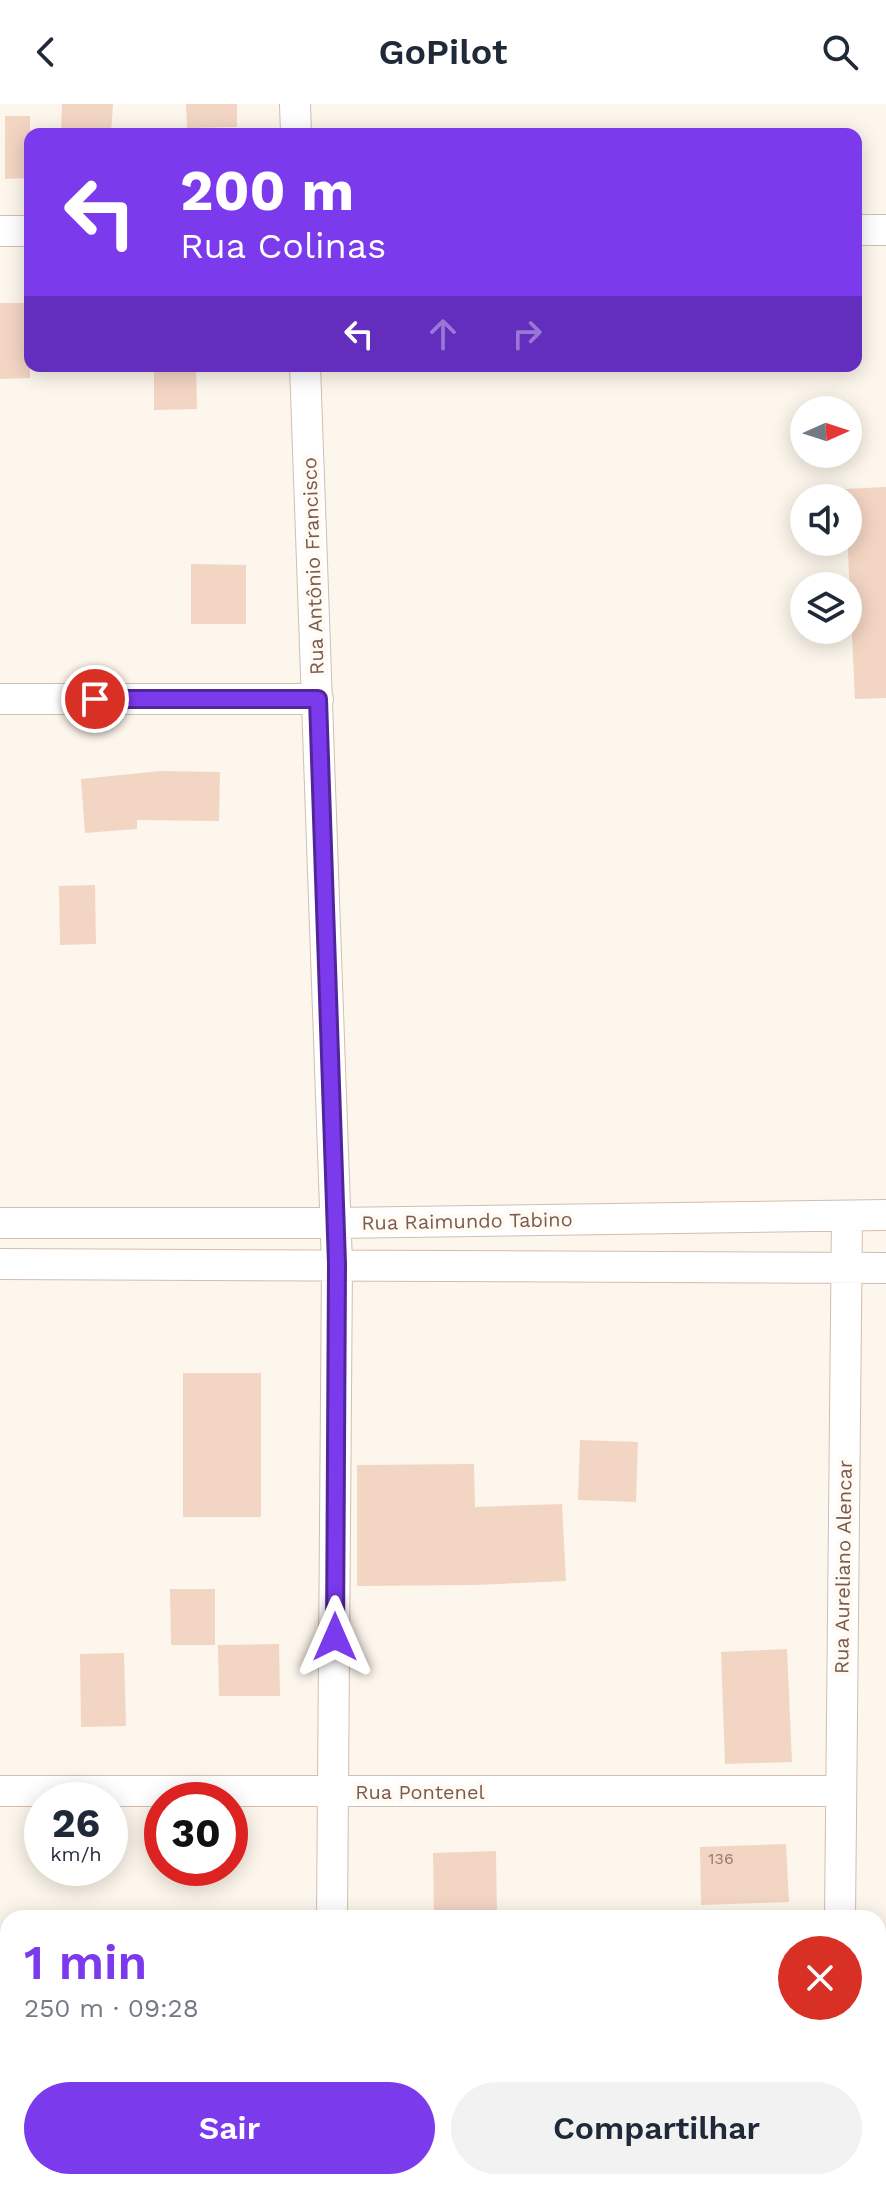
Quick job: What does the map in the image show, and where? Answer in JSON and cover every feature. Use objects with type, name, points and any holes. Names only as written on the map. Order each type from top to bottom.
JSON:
[{"type":"street","points":[[295,104],[296,128]]},
{"type":"street","points":[[862,230],[886,230]]},
{"type":"street","points":[[0,231],[24,231]]},
{"type":"street","name":"Rua Antônio Francisco","points":[[305,372],[337,1264],[332,1910]]},
{"type":"street","points":[[0,699],[318,699]]},
{"type":"street","name":"Rua Raimundo Tabino","points":[[4,1223],[335,1223],[886,1215]]},
{"type":"street","name":"Rua Aureliano Alencar","points":[[840,1910],[847,1216]]},
{"type":"street","points":[[4,1223],[4,1264]]},
{"type":"street","name":"Rua Raimundo Tabino","points":[[4,1264],[886,1268]]},
{"type":"street","name":"Rua Pontenel","points":[[0,1791],[839,1791]]},
{"type":"building","points":[[62,104],[113,104],[111,128],[61,128]]},
{"type":"building","points":[[186,104],[237,104],[237,127],[187,128]]},
{"type":"building","points":[[5,116],[30,116],[30,128],[24,128],[24,178],[5,179]]},
{"type":"building","points":[[0,303],[24,303],[24,372],[30,372],[30,378],[0,379]]},
{"type":"building","points":[[154,372],[196,372],[197,409],[154,410]]},
{"type":"building","points":[[886,487],[886,698],[855,699],[852,644],[862,644],[862,572],[849,572],[848,556],[862,556],[862,488]]},
{"type":"building","points":[[191,564],[246,565],[246,624],[191,624]]},
{"type":"building","points":[[161,771],[220,772],[219,821],[137,820],[137,829],[85,833],[81,779]]},
{"type":"building","points":[[95,885],[96,944],[60,945],[59,886]]},
{"type":"building","points":[[183,1373],[261,1373],[261,1517],[183,1517]]},
{"type":"building","points":[[580,1440],[638,1442],[636,1502],[578,1500]]},
{"type":"building","points":[[474,1464],[475,1507],[562,1504],[566,1581],[357,1586],[357,1465]]},
{"type":"building","points":[[170,1589],[215,1589],[215,1645],[171,1645]]},
{"type":"building","points":[[279,1644],[280,1696],[219,1696],[218,1645]]},
{"type":"building","points":[[787,1649],[792,1762],[725,1764],[721,1652]]},
{"type":"building","points":[[124,1653],[126,1726],[81,1727],[80,1654]]},
{"type":"building","points":[[786,1844],[789,1902],[701,1905],[700,1847]]},
{"type":"building","points":[[496,1851],[497,1910],[434,1910],[433,1853]]},
{"type":"route","points":[[95,699],[318,699],[337,1264],[335,1637]]}]
